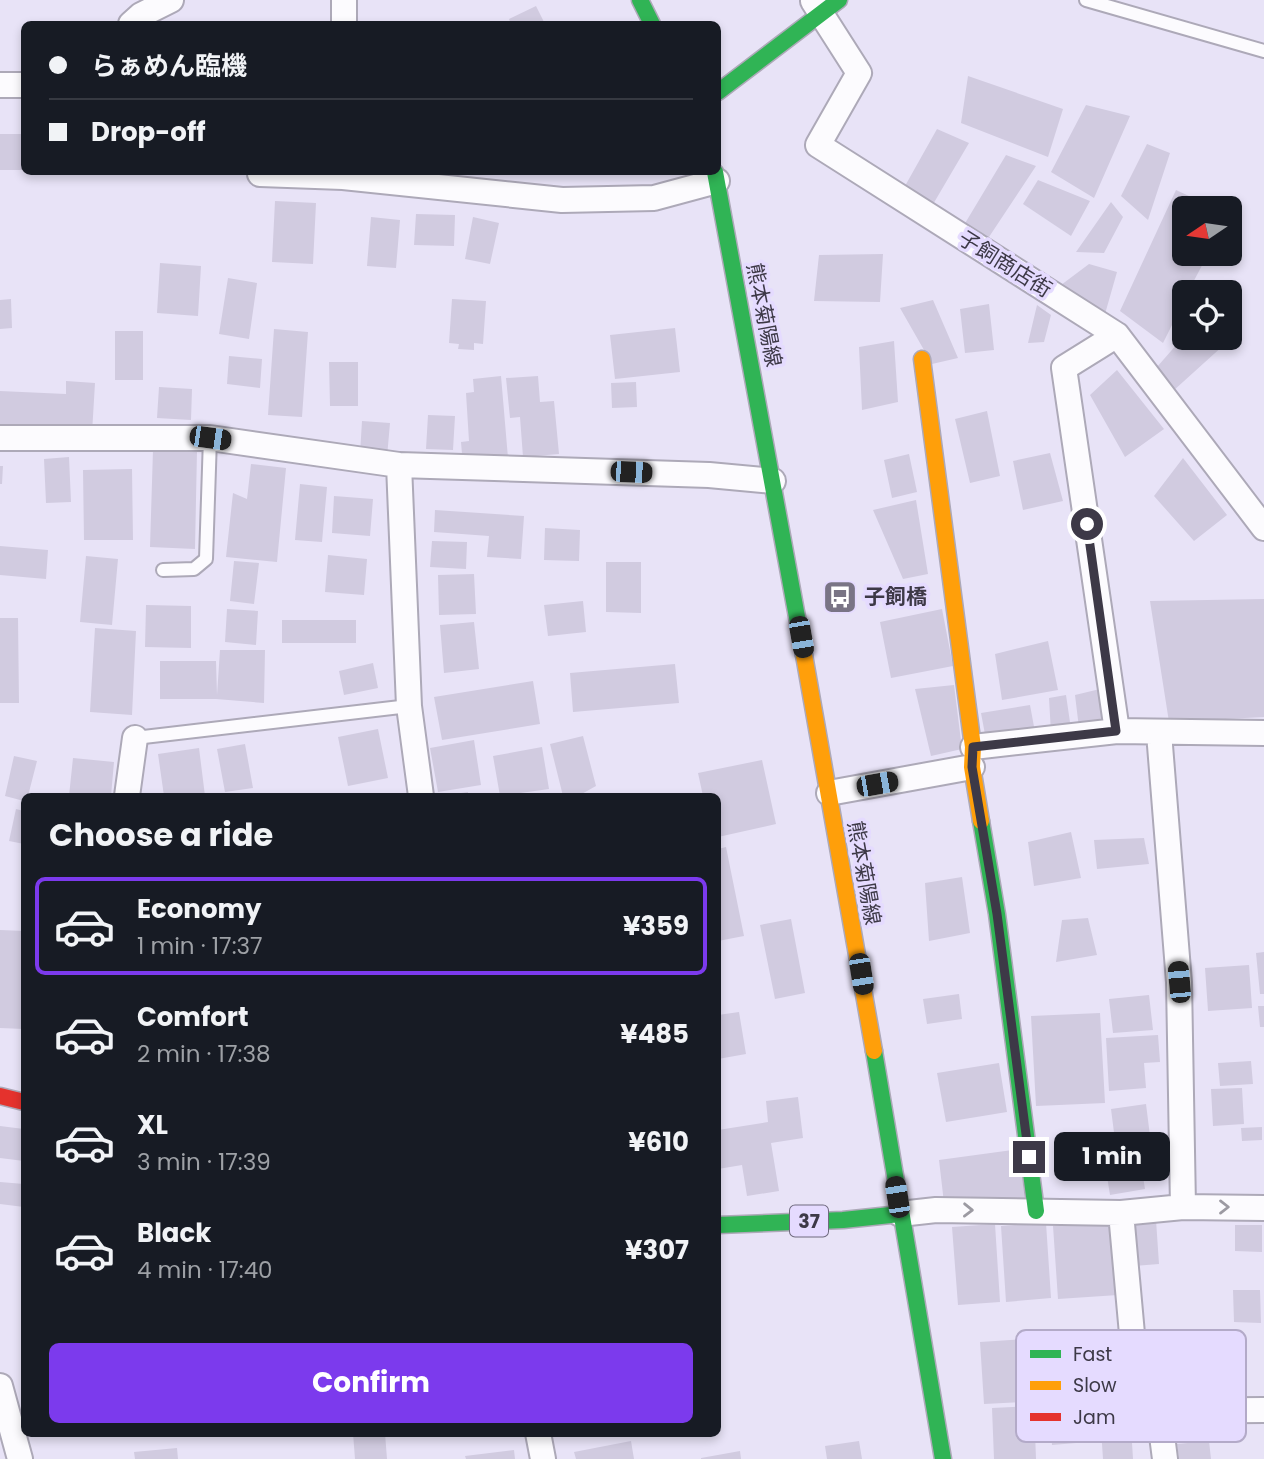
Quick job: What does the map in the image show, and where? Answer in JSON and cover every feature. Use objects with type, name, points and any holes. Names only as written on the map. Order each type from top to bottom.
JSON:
[{"type":"main road","points":[[721,90],[824,5]]},
{"type":"main road","name":"熊本菊陽線","points":[[716,176],[829,793],[943,1459]]},
{"type":"main road","points":[[922,359],[973,757],[997,914],[1036,1212]]},
{"type":"main road","points":[[0,1096],[21,1101]]},
{"type":"main road","name":"37","points":[[721,1225],[843,1220],[900,1214]]},
{"type":"street","points":[[134,21],[171,0]]},
{"type":"street","points":[[344,0],[344,21]]},
{"type":"street","name":"子飼商店街","points":[[824,5],[859,73],[818,145],[1117,335],[1264,528]]},
{"type":"street","points":[[0,85],[21,85]]},
{"type":"street","points":[[351,175],[562,200],[654,198],[716,176]]},
{"type":"street","points":[[1116,731],[1064,368],[1117,335]]},
{"type":"street","points":[[0,438],[210,438],[399,465],[709,475],[773,481]]},
{"type":"street","points":[[399,465],[410,706],[421,793]]},
{"type":"street","points":[[829,793],[973,757],[1116,731],[1264,733]]},
{"type":"street","points":[[1159,733],[1179,982],[1183,1207]]},
{"type":"street","points":[[127,793],[135,738]]},
{"type":"street","points":[[900,1214],[936,1210],[1121,1213],[1183,1207],[1264,1208]]},
{"type":"street","points":[[1121,1213],[1132,1330]]},
{"type":"street","points":[[0,1386],[16,1419],[20,1459]]},
{"type":"street","points":[[1246,1410],[1264,1410]]},
{"type":"street","points":[[539,1437],[543,1459]]},
{"type":"lane","points":[[1086,0],[1264,51]]},
{"type":"lane","points":[[163,570],[194,569],[206,559],[210,438]]},
{"type":"lane","points":[[135,738],[410,706]]},
{"type":"building","points":[[536,6],[544,21],[510,21],[509,19]]},
{"type":"building","points":[[968,76],[1063,109],[1048,157],[961,123]]},
{"type":"building","points":[[1086,105],[1130,116],[1094,198],[1051,172]]},
{"type":"building","points":[[937,129],[969,143],[932,206],[905,186]]},
{"type":"building","points":[[0,134],[21,134],[21,170],[0,170]]},
{"type":"building","points":[[1147,144],[1170,153],[1148,220],[1121,196]]},
{"type":"building","points":[[1006,155],[1036,166],[987,240],[964,225]]},
{"type":"building","points":[[414,175],[449,175],[449,181],[414,179]]},
{"type":"building","points":[[1038,180],[1090,201],[1071,236],[1023,204]]},
{"type":"building","points":[[1176,190],[1189,196],[1173,196]]},
{"type":"building","points":[[1172,199],[1172,266],[1202,266],[1194,280],[1172,280],[1172,325],[1163,343],[1120,311]]},
{"type":"building","points":[[275,201],[316,203],[313,264],[272,262]]},
{"type":"building","points":[[1111,202],[1123,217],[1104,253],[1076,252]]},
{"type":"building","points":[[416,214],[455,215],[454,246],[414,245]]},
{"type":"building","points":[[371,217],[400,220],[396,268],[367,266]]},
{"type":"building","points":[[473,217],[499,223],[490,264],[465,259]]},
{"type":"building","points":[[883,254],[880,302],[814,301],[819,255]]},
{"type":"building","points":[[160,263],[201,266],[198,316],[157,313]]},
{"type":"building","points":[[1089,264],[1117,272],[1105,314],[1057,288]]},
{"type":"building","points":[[228,278],[257,283],[249,339],[219,334]]},
{"type":"building","points":[[11,299],[12,328],[0,329],[0,300]]},
{"type":"building","points":[[452,299],[486,301],[483,344],[474,343],[474,350],[458,349],[459,344],[449,343]]},
{"type":"building","points":[[933,300],[958,358],[932,364],[900,308]]},
{"type":"building","points":[[989,304],[994,350],[965,353],[960,309]]},
{"type":"building","points":[[1037,305],[1051,315],[1044,342],[1028,343]]},
{"type":"building","points":[[675,328],[680,372],[615,379],[610,335]]},
{"type":"building","points":[[274,329],[308,332],[302,417],[268,415]]},
{"type":"building","points":[[115,331],[143,331],[143,380],[115,380]]},
{"type":"building","points":[[894,341],[898,402],[862,410],[859,347]]},
{"type":"building","points":[[1172,350],[1218,350],[1173,391],[1157,367]]},
{"type":"building","points":[[229,356],[262,359],[260,388],[227,384]]},
{"type":"building","points":[[329,362],[358,362],[358,406],[330,406]]},
{"type":"building","points":[[1117,370],[1164,429],[1125,457],[1090,395]]},
{"type":"building","points":[[501,376],[508,458],[471,461],[470,454],[462,454],[461,442],[469,441],[466,393],[474,392],[473,379]]},
{"type":"building","points":[[538,376],[540,402],[554,401],[559,454],[523,457],[520,417],[510,418],[506,378]]},
{"type":"building","points":[[66,381],[95,383],[92,433],[0,427],[0,391],[66,394]]},
{"type":"building","points":[[636,382],[637,407],[612,408],[611,383]]},
{"type":"building","points":[[159,387],[192,389],[191,420],[157,418]]},
{"type":"building","points":[[987,411],[1000,476],[970,483],[955,419]]},
{"type":"building","points":[[428,415],[455,416],[453,450],[426,449]]},
{"type":"building","points":[[362,421],[390,423],[387,457],[360,454]]},
{"type":"building","points":[[153,450],[197,451],[195,549],[150,547]]},
{"type":"building","points":[[1050,453],[1063,501],[1023,510],[1013,461]]},
{"type":"building","points":[[909,454],[917,492],[892,498],[884,460]]},
{"type":"building","points":[[69,457],[71,502],[46,503],[44,459]]},
{"type":"building","points":[[1183,458],[1227,515],[1194,541],[1154,496]]},
{"type":"building","points":[[251,464],[286,468],[277,562],[226,557],[233,493],[247,499]]},
{"type":"building","points":[[0,466],[3,466],[2,484],[0,484]]},
{"type":"building","points":[[132,469],[133,540],[84,540],[83,470]]},
{"type":"building","points":[[300,484],[327,487],[322,542],[295,540]]},
{"type":"building","points":[[334,496],[373,499],[370,536],[332,533]]},
{"type":"building","points":[[916,500],[928,574],[903,579],[873,510]]},
{"type":"building","points":[[435,510],[524,516],[521,559],[487,557],[489,536],[434,532]]},
{"type":"building","points":[[545,528],[580,530],[579,561],[544,560]]},
{"type":"building","points":[[432,541],[467,542],[466,569],[430,567]]},
{"type":"building","points":[[0,546],[48,550],[46,579],[0,575]]},
{"type":"building","points":[[328,555],[367,559],[364,595],[325,592]]},
{"type":"building","points":[[86,556],[118,559],[112,625],[80,622]]},
{"type":"building","points":[[234,561],[259,563],[254,604],[230,601]]},
{"type":"building","points":[[606,562],[641,562],[641,613],[606,612]]},
{"type":"building","points":[[474,574],[476,614],[439,615],[438,575]]},
{"type":"building","points":[[1264,599],[1264,717],[1169,722],[1150,601]]},
{"type":"building","points":[[583,601],[586,632],[548,636],[544,605]]},
{"type":"building","points":[[146,605],[191,606],[191,648],[145,647]]},
{"type":"building","points":[[227,609],[258,611],[256,645],[225,642]]},
{"type":"building","points":[[942,609],[953,666],[891,678],[880,622]]},
{"type":"building","points":[[0,618],[18,618],[19,703],[0,703]]},
{"type":"building","points":[[282,620],[356,620],[356,643],[282,643]]},
{"type":"building","points":[[474,622],[479,669],[444,673],[440,625]]},
{"type":"building","points":[[95,628],[136,631],[132,715],[90,712]]},
{"type":"building","points":[[1048,641],[1058,690],[1002,700],[995,654]]},
{"type":"building","points":[[220,650],[265,650],[264,703],[216,699],[160,699],[160,661],[216,661],[217,695]]},
{"type":"building","points":[[373,663],[378,688],[344,695],[339,671]]},
{"type":"building","points":[[675,664],[679,703],[573,712],[570,673]]},
{"type":"building","points":[[533,681],[540,724],[442,740],[434,697]]},
{"type":"building","points":[[954,685],[962,749],[931,756],[915,689]]},
{"type":"building","points":[[1100,689],[1108,723],[1079,728],[1075,695]]},
{"type":"building","points":[[1066,695],[1071,729],[1051,733],[1049,698]]},
{"type":"building","points":[[1030,705],[1035,732],[987,745],[981,713]]},
{"type":"building","points":[[378,729],[388,778],[348,786],[338,737]]},
{"type":"building","points":[[583,736],[596,786],[583,793],[562,793],[550,744]]},
{"type":"building","points":[[474,740],[481,785],[438,792],[430,748]]},
{"type":"building","points":[[245,744],[253,788],[225,792],[217,749]]},
{"type":"building","points":[[542,747],[549,789],[499,793],[493,756]]},
{"type":"building","points":[[199,748],[205,793],[164,793],[158,754]]},
{"type":"building","points":[[14,756],[37,761],[29,793],[21,793],[21,800],[5,796]]},
{"type":"building","points":[[73,758],[114,762],[111,793],[69,793]]},
{"type":"building","points":[[762,760],[776,824],[721,836],[721,793],[702,793],[698,773]]},
{"type":"building","points":[[16,809],[21,810],[21,843],[9,841]]},
{"type":"building","points":[[1071,832],[1081,878],[1034,886],[1028,842]]},
{"type":"building","points":[[1144,838],[1149,864],[1097,869],[1094,840]]},
{"type":"building","points":[[726,847],[744,936],[721,940],[721,848]]},
{"type":"building","points":[[962,877],[970,933],[929,941],[925,883]]},
{"type":"building","points":[[1088,918],[1097,955],[1056,962],[1062,920]]},
{"type":"building","points":[[791,919],[805,993],[775,999],[760,925]]},
{"type":"building","points":[[0,930],[21,931],[21,1029],[0,1028]]},
{"type":"building","points":[[1264,952],[1264,994],[1260,994],[1256,953]]},
{"type":"building","points":[[1249,965],[1252,1008],[1208,1011],[1205,968]]},
{"type":"building","points":[[959,994],[962,1019],[927,1024],[923,999]]},
{"type":"building","points":[[1149,995],[1153,1030],[1113,1033],[1109,999]]},
{"type":"building","points":[[1258,1006],[1264,1006],[1264,1027],[1260,1027]]},
{"type":"building","points":[[739,1012],[746,1054],[721,1058],[721,1015]]},
{"type":"building","points":[[1100,1013],[1105,1103],[1036,1106],[1031,1016]]},
{"type":"building","points":[[1158,1035],[1160,1062],[1144,1063],[1146,1088],[1109,1091],[1106,1038]]},
{"type":"building","points":[[1251,1061],[1253,1084],[1220,1086],[1218,1063]]},
{"type":"building","points":[[999,1063],[1007,1112],[946,1122],[937,1073]]},
{"type":"building","points":[[1242,1088],[1244,1124],[1213,1126],[1211,1089]]},
{"type":"building","points":[[798,1097],[803,1138],[771,1143],[779,1191],[747,1196],[742,1165],[721,1168],[721,1130],[768,1122],[766,1101]]},
{"type":"building","points":[[1146,1104],[1152,1152],[1117,1156],[1111,1109]]},
{"type":"building","points":[[0,1126],[21,1129],[21,1161],[0,1158]]},
{"type":"building","points":[[1262,1127],[1262,1140],[1242,1141],[1241,1128]]},
{"type":"building","points":[[1019,1149],[1025,1202],[944,1203],[939,1160]]},
{"type":"building","points":[[1140,1158],[1145,1189],[1110,1195],[1105,1164]]},
{"type":"building","points":[[0,1182],[21,1184],[21,1207],[0,1204]]},
{"type":"building","points":[[1156,1220],[1159,1264],[1134,1266],[1130,1222]]},
{"type":"building","points":[[1113,1222],[1118,1295],[1058,1299],[1053,1226]]},
{"type":"building","points":[[1046,1223],[1051,1298],[1006,1302],[1001,1226]]},
{"type":"building","points":[[995,1224],[1000,1302],[958,1305],[952,1227]]},
{"type":"building","points":[[1235,1225],[1262,1225],[1262,1252],[1235,1251]]},
{"type":"building","points":[[1233,1290],[1260,1290],[1261,1323],[1234,1322]]},
{"type":"building","points":[[1016,1340],[1016,1402],[984,1404],[980,1342]]},
{"type":"building","points":[[1016,1407],[1016,1442],[1035,1442],[1036,1459],[994,1459],[992,1408]]},
{"type":"building","points":[[353,1437],[385,1437],[387,1459],[355,1459]]},
{"type":"building","points":[[631,1441],[634,1459],[576,1459],[574,1452]]},
{"type":"building","points":[[859,1441],[862,1459],[827,1459],[825,1446]]},
{"type":"building","points":[[1052,1442],[1088,1442],[1052,1445]]},
{"type":"building","points":[[1102,1442],[1132,1442],[1133,1459],[1103,1459]]},
{"type":"building","points":[[1209,1442],[1211,1459],[1179,1459],[1177,1444]]},
{"type":"building","points":[[177,1448],[178,1459],[135,1459],[134,1452]]},
{"type":"building","points":[[514,1450],[515,1459],[466,1459],[465,1456]]},
{"type":"building","points":[[740,1451],[741,1459],[701,1459],[701,1458]]},
{"type":"traffic: fast","points":[[640,0],[650,21]]},
{"type":"traffic: fast","points":[[721,90],[839,0]]},
{"type":"traffic: fast","points":[[716,175],[804,655]]},
{"type":"traffic: fast","points":[[981,821],[997,914],[1036,1211]]},
{"type":"traffic: fast","points":[[874,1051],[943,1459]]},
{"type":"traffic: fast","points":[[721,1225],[843,1220],[900,1214]]},
{"type":"traffic: slow","points":[[922,359],[981,821]]},
{"type":"traffic: slow","points":[[804,655],[874,1051]]},
{"type":"traffic: jam","points":[[0,1096],[21,1101]]},
{"type":"place","name":"子飼橋","points":[[840,597]]},
{"type":"route","points":[[1029,1157],[997,914],[972,767],[973,747],[1116,731],[1087,524]]}]
